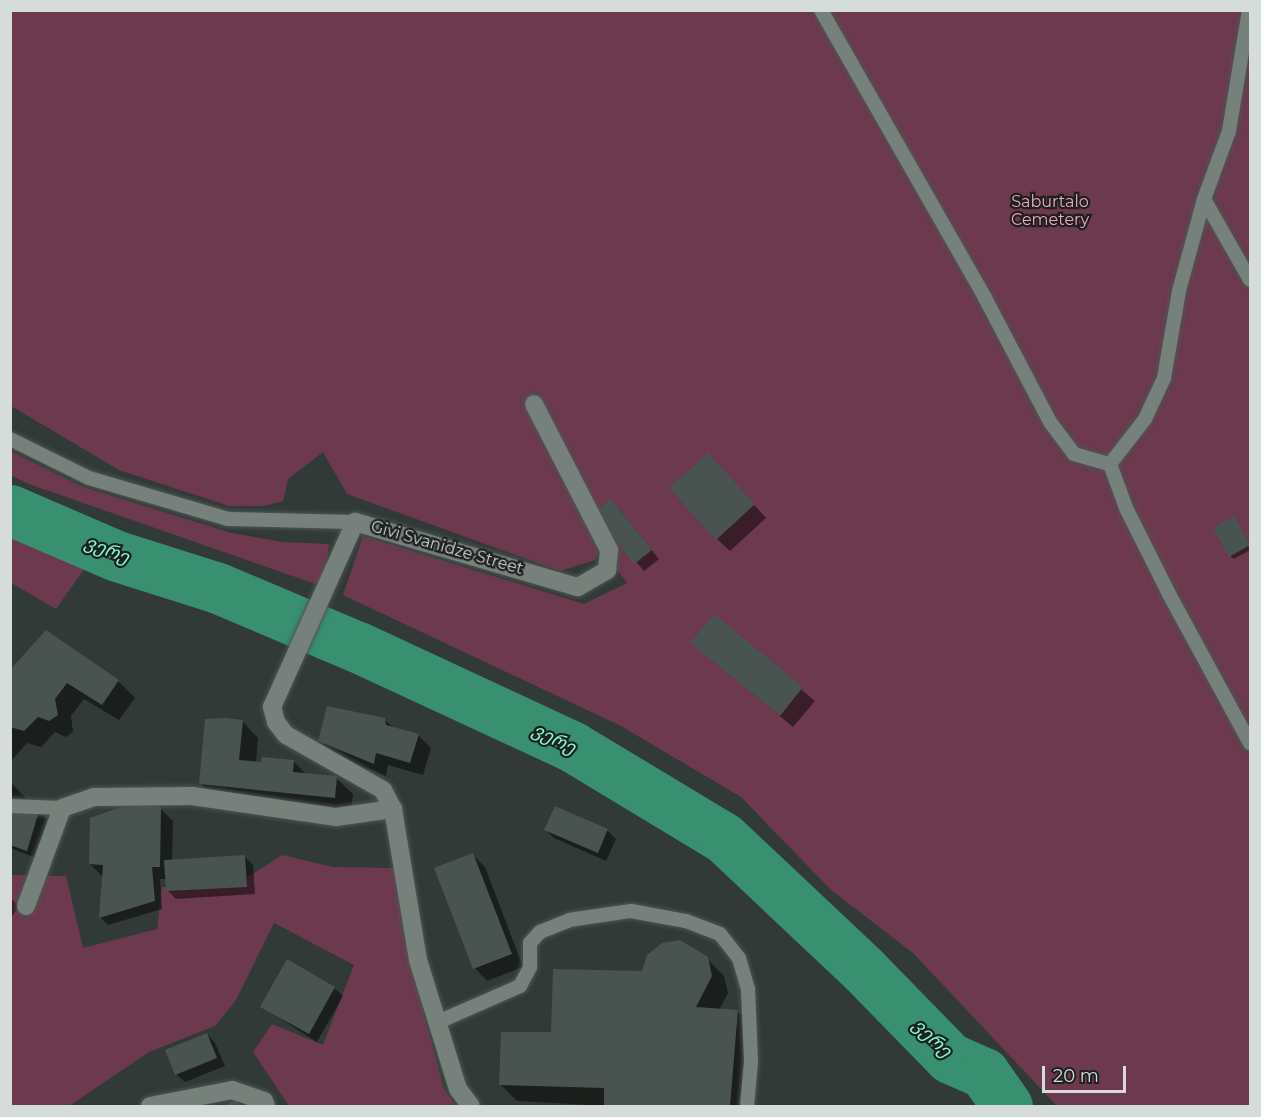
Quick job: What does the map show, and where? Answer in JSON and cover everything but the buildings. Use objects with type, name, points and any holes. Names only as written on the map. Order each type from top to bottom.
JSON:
[{"type":"street","name":"Givi Svanidze Street","points":[[471,1107],[458,1089],[418,960],[393,809],[383,790],[286,735],[276,722],[272,707],[299,650],[324,586],[355,522],[578,587],[606,570],[609,550],[534,404]]},
{"type":"street","points":[[26,906],[62,808],[94,797],[192,796],[336,817],[393,809]]},
{"type":"street","points":[[150,1107],[232,1089],[264,1101],[266,1107]]},
{"type":"lane","points":[[821,10],[986,298],[1050,422],[1074,454],[1110,464]]},
{"type":"lane","points":[[1110,464],[1145,419],[1164,378],[1179,291],[1204,199],[1229,131],[1249,10]]},
{"type":"lane","points":[[1204,199],[1251,280]]},
{"type":"lane","points":[[10,439],[89,478],[228,519],[355,522]]},
{"type":"lane","points":[[1110,464],[1126,507],[1164,585],[1251,743]]},
{"type":"lane","points":[[10,806],[62,808]]},
{"type":"lane","points":[[438,1022],[520,986],[530,967],[530,943],[540,932],[569,920],[631,911],[687,921],[720,934],[739,958],[748,988],[751,1062],[747,1107]]},
{"type":"green space","name":"Saburtalo Cemetery","points":[[11,11],[1250,11],[1250,1106],[1057,1106],[913,953],[831,890],[741,797],[621,726],[343,595],[363,536],[584,604],[627,583],[602,549],[595,560],[560,571],[347,494],[323,452],[288,479],[283,501],[265,506],[229,506],[119,470],[11,406]]},
{"type":"green space","points":[[10,451],[83,487],[232,533],[282,542],[329,544],[324,587],[26,483],[11,475]]},
{"type":"green space","points":[[11,537],[85,568],[56,609],[11,583]]},
{"type":"green space","points":[[282,855],[333,867],[395,868],[406,945],[444,1089],[456,1106],[289,1106],[253,1052],[272,1024],[323,1045],[354,965],[274,923],[236,1000],[215,1026],[149,1052],[69,1106],[11,1106],[11,875],[66,876],[83,948],[157,929],[162,887],[220,888],[243,880]]},
{"type":"waterway","name":"ვერე","points":[[10,510],[117,556],[218,588],[358,647],[573,747],[724,838],[864,970],[950,1058],[984,1073],[1007,1106]]}]
